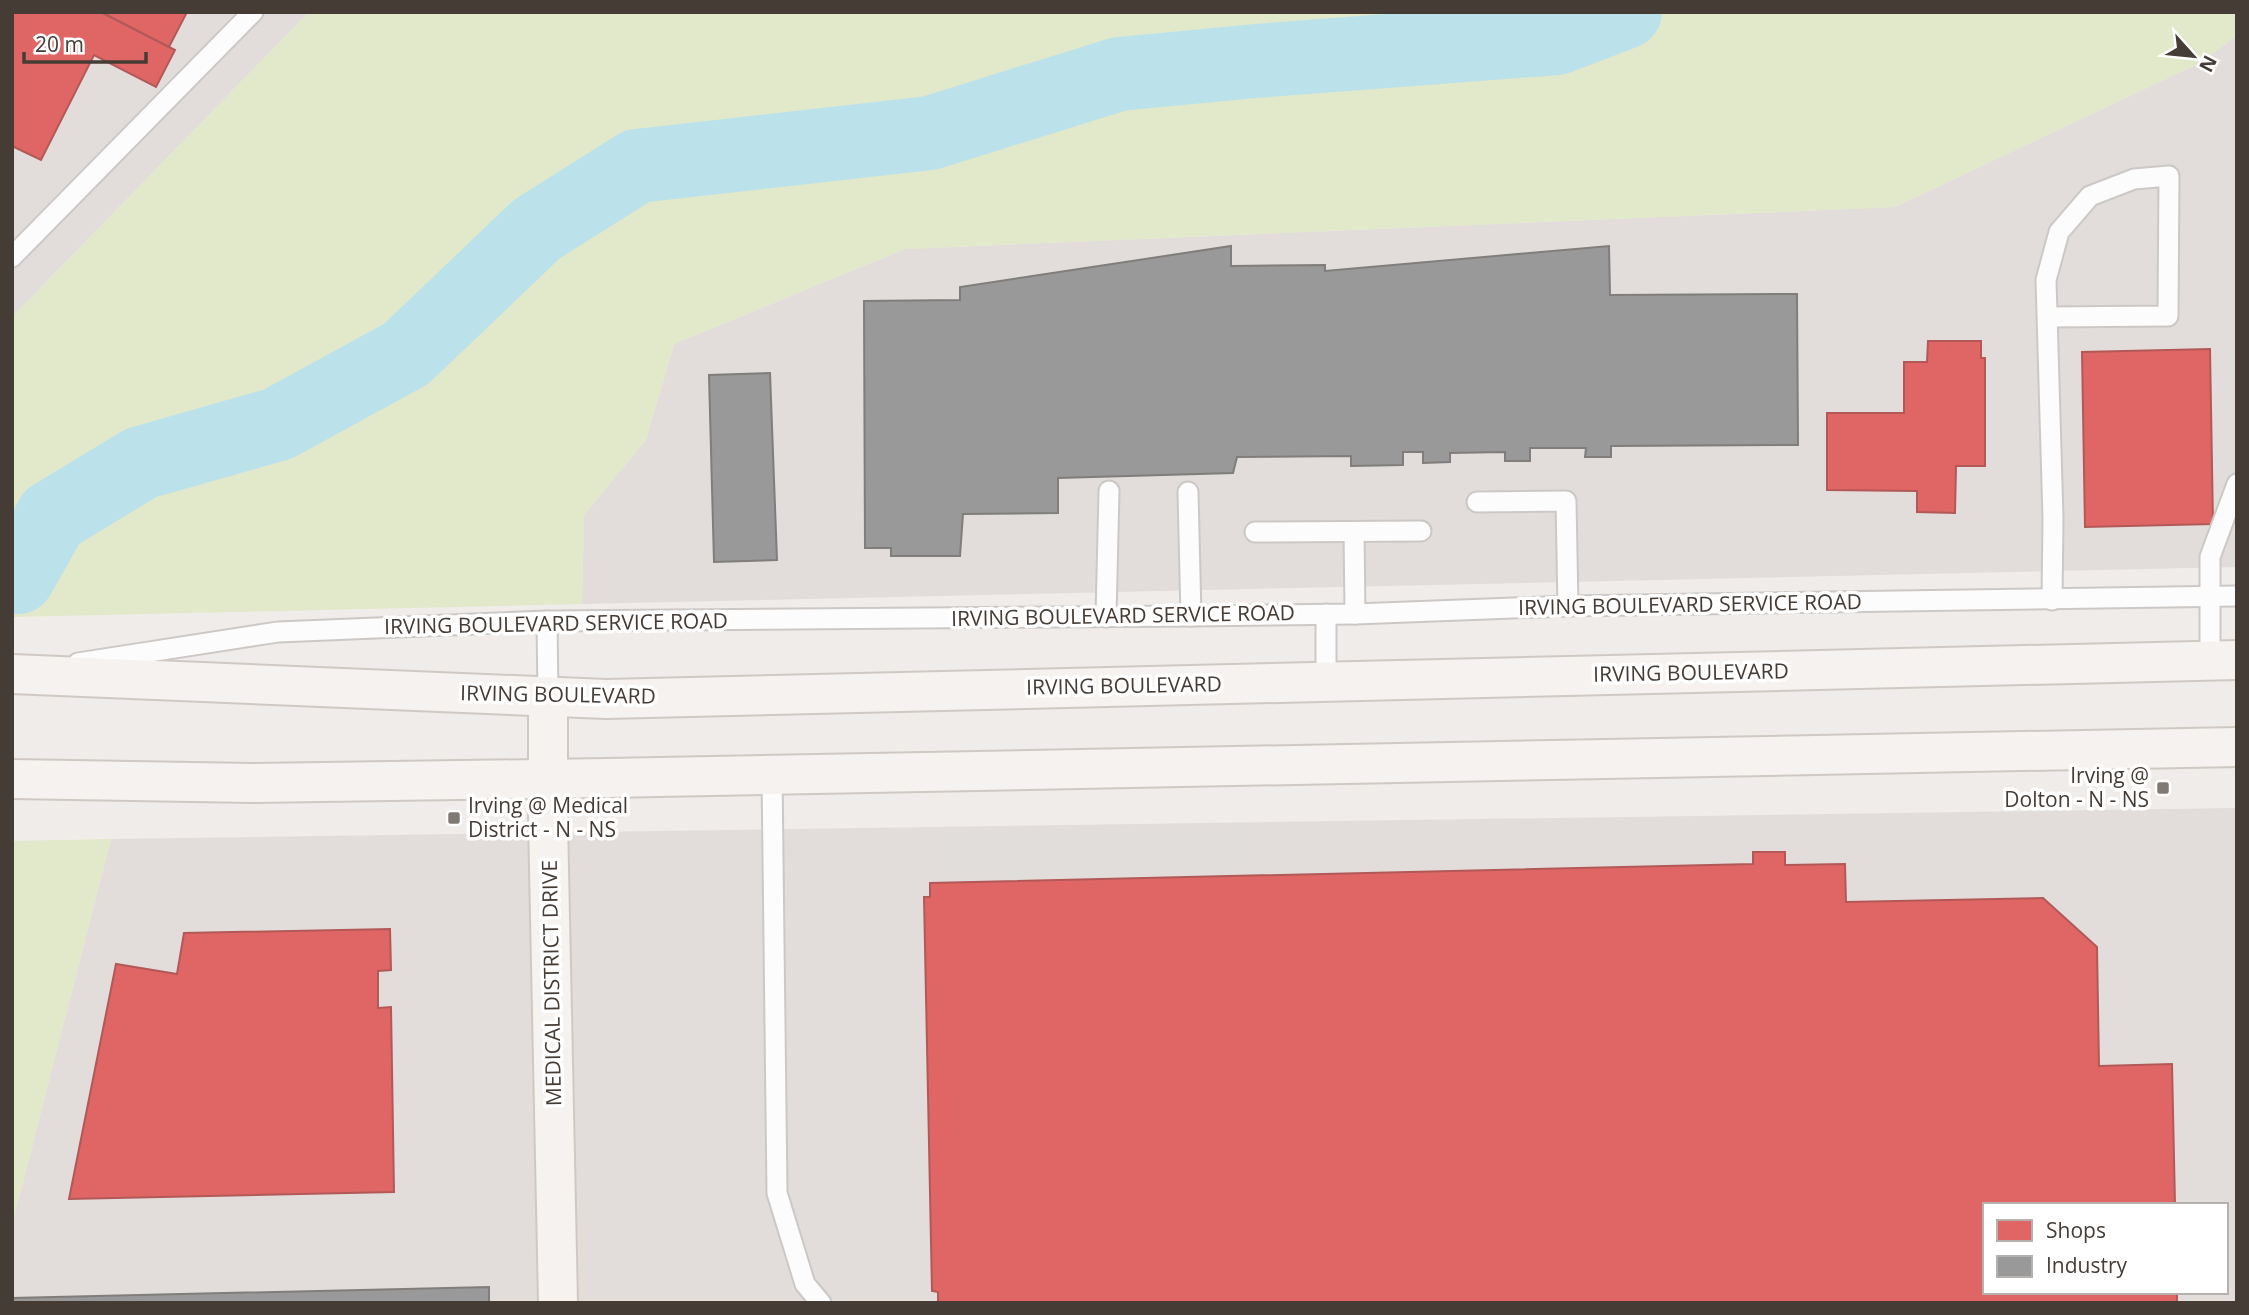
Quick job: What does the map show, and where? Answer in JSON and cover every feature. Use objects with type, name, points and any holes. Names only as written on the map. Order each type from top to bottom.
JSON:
[{"type":"main road","name":"IRVING BOULEVARD","points":[[12,673],[626,699],[2224,660]]},
{"type":"main road","name":"MEDICAL DISTRICT DRIVE","points":[[548,697],[558,1303]]},
{"type":"main road","points":[[12,779],[252,783],[2237,747]]},
{"type":"lane","points":[[12,257],[253,12]]},
{"type":"lane","points":[[2048,317],[2168,316],[2169,176],[2134,179],[2090,196],[2059,232],[2046,280],[2053,504],[2052,600]]},
{"type":"lane","points":[[2224,660],[2210,597],[2210,557],[2237,484]]},
{"type":"lane","points":[[1106,617],[1109,491]]},
{"type":"lane","points":[[1188,492],[1191,616]]},
{"type":"lane","points":[[1477,502],[1566,501],[1568,606]]},
{"type":"lane","points":[[1255,532],[1421,531]]},
{"type":"lane","points":[[1354,533],[1355,614]]},
{"type":"lane","name":"IRVING BOULEVARD SERVICE ROAD","points":[[12,673],[278,632],[547,621],[1355,614],[1568,606],[2237,596]]},
{"type":"lane","points":[[1326,614],[1326,681]]},
{"type":"lane","name":"MEDICAL DISTRICT DRIVE","points":[[547,621],[548,697]]},
{"type":"lane","points":[[772,774],[777,1193],[805,1284],[821,1303]]},
{"type":"shaded area","points":[[12,12],[309,12],[12,317]]},
{"type":"shaded area","points":[[2237,35],[2237,567],[582,604],[584,515],[646,440],[674,344],[905,249],[1895,207],[2202,62]]},
{"type":"shaded area","points":[[2237,808],[2237,1303],[12,1303],[12,1225],[111,839]]},
{"type":"shaded area","points":[[1257,825],[1256,870],[936,877],[937,833]]},
{"type":"green space","points":[[309,12],[2237,12],[2237,35],[2202,62],[1895,207],[905,249],[674,344],[646,440],[584,515],[582,604],[12,617],[12,317]]},
{"type":"green space","points":[[111,839],[12,1225],[12,841]]},
{"type":"building: Shops","points":[[12,12],[101,12],[175,50],[156,87],[94,55],[41,160],[12,146]]},
{"type":"building: Shops","points":[[101,12],[187,12],[169,47]]},
{"type":"building: Shops","points":[[1928,341],[1981,341],[1981,358],[1985,358],[1985,466],[1956,466],[1955,513],[1917,512],[1917,491],[1827,490],[1827,413],[1904,413],[1904,362],[1927,362]]},
{"type":"building: Shops","points":[[2210,349],[2213,524],[2085,527],[2082,352]]},
{"type":"building: Shops","points":[[1753,852],[1785,852],[1785,865],[1845,864],[1846,902],[2043,898],[2097,947],[2099,1066],[2172,1064],[2175,1203],[1983,1203],[1983,1294],[2177,1294],[2177,1303],[938,1303],[938,1292],[932,1291],[924,897],[930,897],[930,883],[1753,864]]},
{"type":"building: Shops","points":[[390,929],[391,970],[378,971],[378,1008],[391,1007],[394,1192],[69,1199],[116,964],[177,974],[184,933]]},
{"type":"building: Industry","points":[[1231,246],[1231,266],[1325,265],[1325,271],[1609,246],[1610,295],[1797,294],[1798,445],[1611,446],[1611,457],[1585,457],[1586,448],[1530,448],[1530,461],[1505,461],[1505,452],[1450,453],[1450,462],[1423,463],[1423,452],[1403,452],[1403,465],[1351,466],[1351,456],[1237,457],[1233,473],[1058,478],[1058,513],[963,514],[960,556],[891,556],[891,548],[865,548],[864,301],[960,300],[960,287]]},
{"type":"building: Industry","points":[[770,373],[777,560],[714,562],[709,375]]},
{"type":"building: Industry","points":[[489,1287],[489,1303],[12,1303],[12,1298]]},
{"type":"waterway","points":[[18,577],[52,517],[141,463],[278,424],[406,354],[537,229],[637,166],[930,133],[1119,74],[1557,38],[1625,12]]},
{"type":"place","name":"Irving @ Dolton - N - NS","points":[[2163,788]]},
{"type":"place","name":"Irving @ Medical District - N - NS","points":[[454,818]]}]
